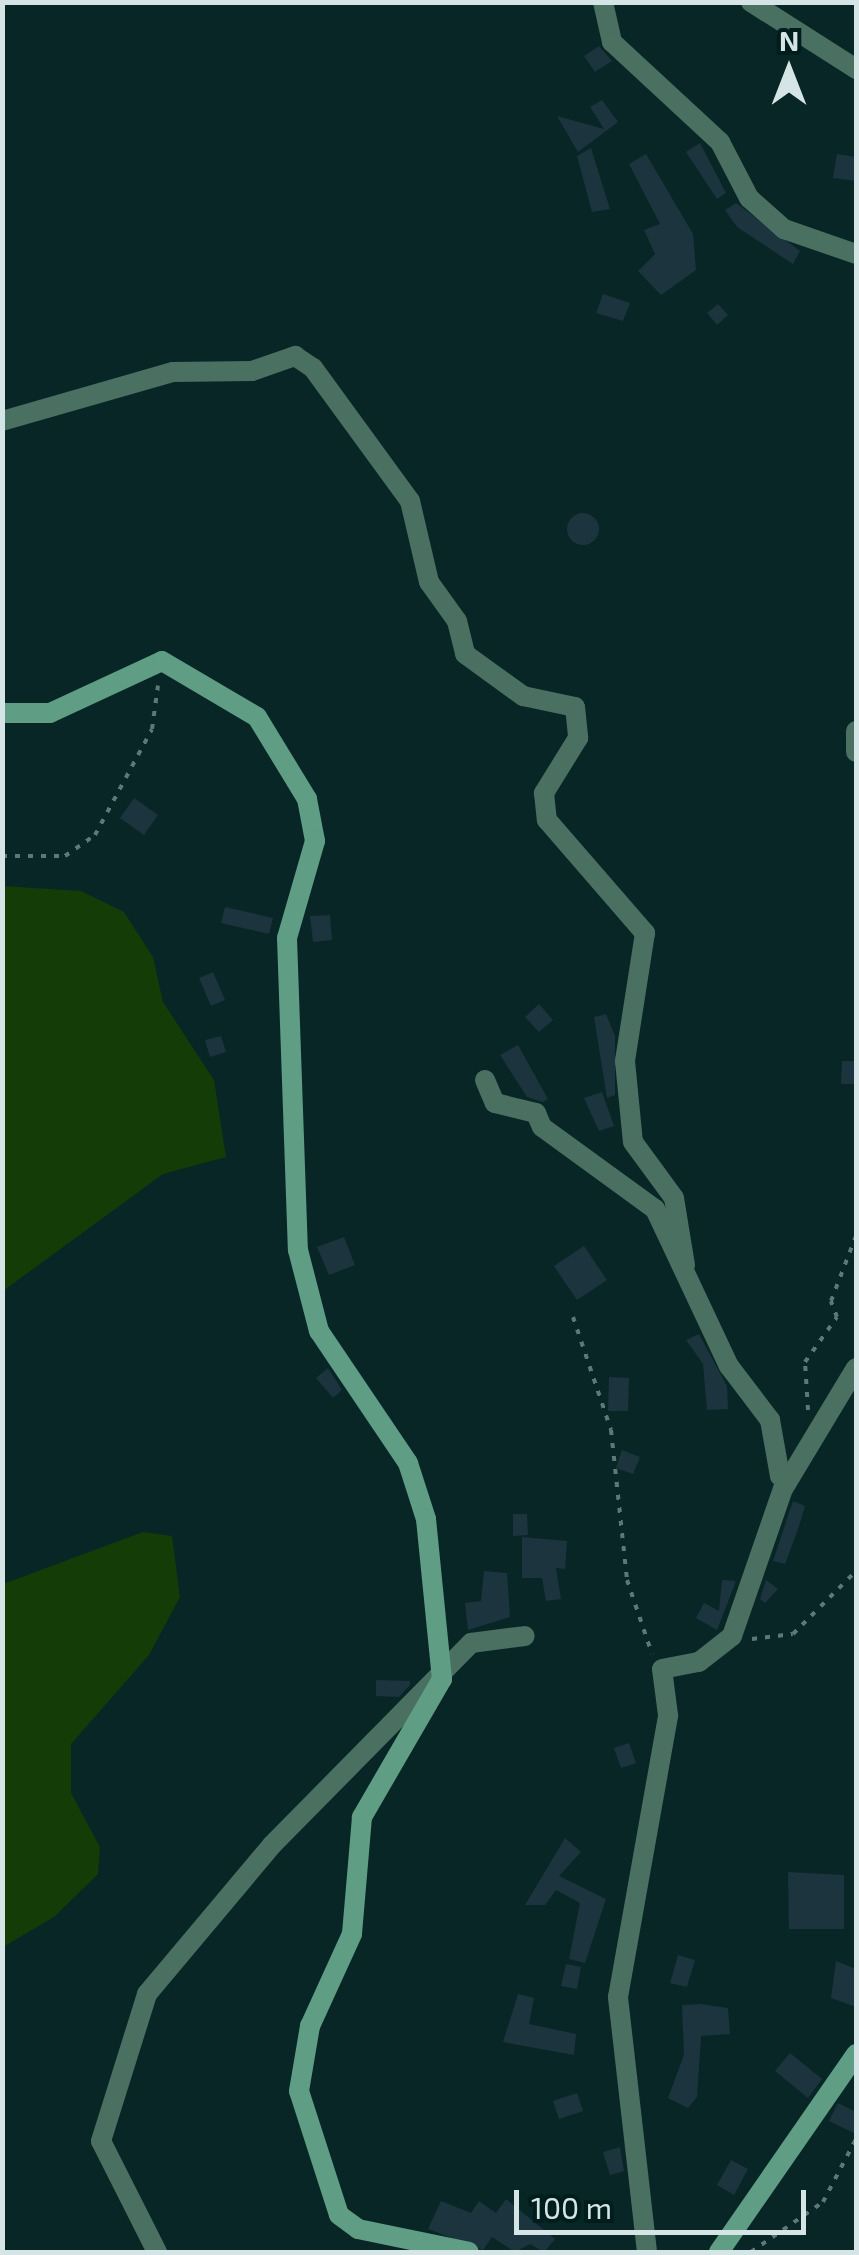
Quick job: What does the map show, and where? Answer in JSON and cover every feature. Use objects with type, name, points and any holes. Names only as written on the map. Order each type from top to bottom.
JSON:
[{"type":"main road","points":[[2,714],[50,713],[162,661],[256,717],[307,798],[316,841],[287,938],[298,1250],[318,1332],[408,1463],[429,1536],[442,1679],[362,1817],[352,1934],[310,2026],[299,2091],[339,2215],[358,2229],[469,2252]]},
{"type":"main road","points":[[719,2252],[856,2054]]},
{"type":"street","points":[[604,2],[612,42],[720,142],[749,198],[784,229],[856,254]]},
{"type":"street","points":[[752,2],[856,70]]},
{"type":"street","points":[[2,421],[173,372],[252,371],[295,356],[313,368],[410,502],[429,582],[457,621],[465,654],[523,696],[576,707],[578,738],[544,793],[547,820],[645,933],[625,1060],[633,1142],[674,1198],[685,1264]]},
{"type":"street","points":[[856,731],[856,752]]},
{"type":"street","points":[[486,1080],[495,1104],[536,1112],[542,1127],[654,1210],[685,1264],[729,1366],[770,1420],[780,1476],[790,1476]]},
{"type":"street","points":[[647,2252],[618,2011],[648,1792],[668,1716],[662,1669],[699,1662],[732,1636],[807,1438],[856,1368]]},
{"type":"street","points":[[157,2252],[101,2141],[146,1994],[272,1845],[442,1679],[471,1643],[525,1636]]},
{"type":"path","points":[[2,856],[65,856],[95,835],[152,730],[162,661]]},
{"type":"path","points":[[856,1180],[856,1211]]},
{"type":"path","points":[[807,1438],[805,1362],[838,1316],[832,1301],[856,1236]]},
{"type":"path","points":[[572,1316],[611,1430],[613,1499],[637,1618],[662,1669]]},
{"type":"path","points":[[732,1636],[793,1634],[856,1572]]},
{"type":"path","points":[[750,2252],[823,2202],[856,2139]]},
{"type":"green space","points":[[3,886],[81,891],[124,912],[153,957],[163,1002],[214,1080],[226,1157],[163,1174],[3,1291]]},
{"type":"green space","points":[[143,1532],[172,1536],[180,1597],[149,1655],[71,1744],[71,1793],[100,1847],[98,1874],[54,1917],[3,1947],[3,1584]]},
{"type":"building","points":[[599,46],[612,61],[595,72],[584,56]]},
{"type":"building","points":[[602,100],[618,122],[578,152],[557,116],[604,129],[590,107]]},
{"type":"building","points":[[700,143],[726,193],[717,199],[686,152]]},
{"type":"building","points":[[591,148],[610,209],[592,212],[577,156]]},
{"type":"building","points":[[646,154],[693,234],[696,270],[661,295],[638,271],[655,254],[644,230],[660,224],[629,164]]},
{"type":"building","points":[[837,154],[856,157],[856,181],[833,178]]},
{"type":"building","points":[[736,203],[800,251],[793,264],[737,227],[725,210]]},
{"type":"building","points":[[603,294],[630,303],[623,321],[596,313]]},
{"type":"building","points":[[718,304],[728,315],[717,325],[707,313]]},
{"type":"building","points":[[583,513],[594,518],[599,529],[594,540],[583,545],[572,540],[567,529],[572,518]]},
{"type":"building","points":[[134,798],[158,815],[144,835],[120,818]]},
{"type":"building","points":[[225,907],[273,918],[269,934],[221,923]]},
{"type":"building","points":[[330,915],[332,940],[313,942],[310,916]]},
{"type":"building","points":[[213,972],[225,1000],[211,1006],[199,978]]},
{"type":"building","points":[[539,1004],[553,1020],[539,1032],[525,1017]]},
{"type":"building","points":[[606,1014],[615,1036],[615,1095],[607,1098],[594,1017]]},
{"type":"building","points":[[221,1036],[226,1052],[210,1057],[205,1040]]},
{"type":"building","points":[[518,1045],[548,1099],[543,1102],[527,1097],[500,1055]]},
{"type":"building","points":[[842,1061],[856,1061],[856,1084],[841,1084]]},
{"type":"building","points":[[602,1092],[614,1126],[599,1131],[584,1098]]},
{"type":"building","points":[[344,1237],[355,1265],[329,1275],[317,1247]]},
{"type":"building","points":[[584,1246],[607,1280],[577,1300],[554,1266]]},
{"type":"building","points":[[699,1334],[727,1386],[728,1409],[707,1410],[703,1364],[686,1340]]},
{"type":"building","points":[[328,1368],[342,1390],[333,1398],[316,1378]]},
{"type":"building","points":[[609,1377],[629,1378],[628,1411],[608,1411]]},
{"type":"building","points":[[622,1450],[640,1457],[633,1474],[616,1468]]},
{"type":"building","points":[[793,1501],[805,1506],[785,1564],[773,1561]]},
{"type":"building","points":[[513,1514],[527,1514],[528,1535],[513,1536]]},
{"type":"building","points":[[522,1537],[567,1541],[565,1569],[556,1568],[561,1599],[546,1601],[542,1578],[522,1578]]},
{"type":"building","points":[[484,1571],[507,1573],[510,1617],[468,1630],[465,1603],[481,1601]]},
{"type":"building","points":[[722,1580],[736,1581],[717,1630],[696,1618],[704,1603],[719,1611]]},
{"type":"building","points":[[766,1580],[778,1589],[765,1603],[760,1599]]},
{"type":"building","points":[[376,1680],[410,1681],[410,1685],[399,1697],[376,1696]]},
{"type":"building","points":[[629,1743],[636,1763],[621,1768],[614,1748]]},
{"type":"building","points":[[565,1838],[581,1852],[559,1876],[606,1899],[585,1963],[569,1959],[580,1903],[556,1890],[545,1905],[525,1905]]},
{"type":"building","points":[[788,1872],[844,1875],[844,1929],[789,1929]]},
{"type":"building","points":[[678,1955],[695,1960],[687,1987],[670,1983]]},
{"type":"building","points":[[836,1961],[856,1969],[856,2007],[831,1998]]},
{"type":"building","points":[[566,1964],[581,1967],[577,1989],[561,1986]]},
{"type":"building","points":[[518,1994],[534,1998],[529,2024],[576,2034],[574,2055],[503,2042]]},
{"type":"building","points":[[682,2005],[728,2008],[730,2034],[701,2036],[697,2097],[688,2108],[668,2098],[684,2055]]},
{"type":"building","points":[[790,2053],[822,2079],[808,2098],[775,2071]]},
{"type":"building","points":[[577,2093],[583,2111],[559,2119],[553,2101]]},
{"type":"building","points":[[838,2103],[856,2112],[856,2134],[829,2121]]},
{"type":"building","points":[[620,2147],[624,2171],[610,2175],[603,2152]]},
{"type":"building","points":[[731,2160],[748,2169],[734,2195],[717,2185]]},
{"type":"building","points":[[506,2199],[555,2239],[544,2252],[530,2244],[515,2252],[492,2237],[483,2250],[428,2229],[441,2201],[471,2213],[479,2201],[496,2213]]}]
